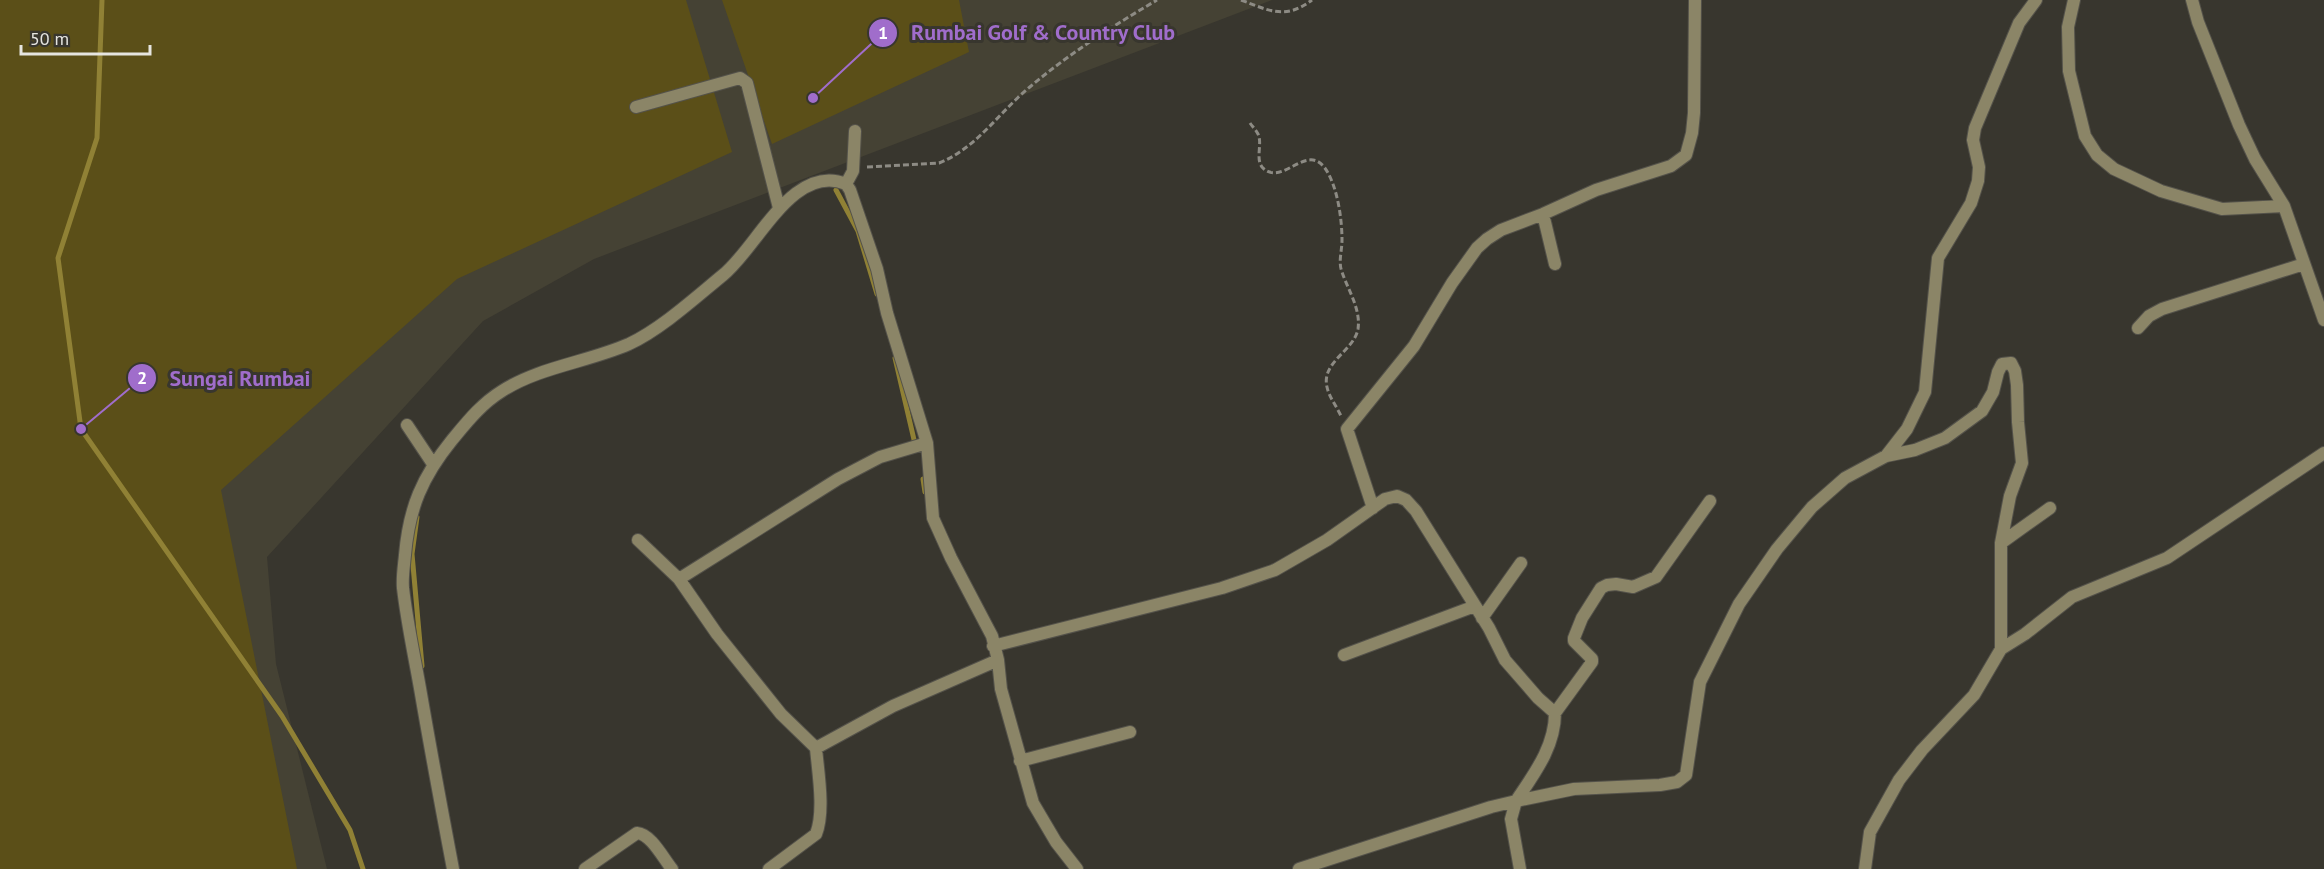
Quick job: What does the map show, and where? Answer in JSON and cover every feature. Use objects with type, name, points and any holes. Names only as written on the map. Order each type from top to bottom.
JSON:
[{"type":"street","points":[[1373,508],[1347,429],[1414,346],[1452,283],[1481,243],[1501,230],[1609,185],[1671,166],[1686,155],[1694,113],[1695,0]]},
{"type":"street","points":[[1886,456],[1907,429],[1924,392],[1938,258],[1971,202],[1978,181],[1979,167],[1972,136],[2019,23],[2036,0]]},
{"type":"street","points":[[2074,0],[2068,27],[2069,71],[2085,136],[2089,146],[2097,155],[2114,169],[2161,191],[2222,209],[2284,206]]},
{"type":"street","points":[[2192,0],[2198,22],[2239,125],[2255,159],[2284,206],[2324,320]]},
{"type":"street","points":[[636,107],[740,78],[747,83],[779,208]]},
{"type":"street","points":[[846,184],[853,171],[855,131]]},
{"type":"street","points":[[453,869],[402,585],[407,526],[416,498],[433,464],[468,420],[503,390],[525,380],[627,345],[651,331],[734,267],[779,208],[801,189],[831,180],[846,184],[877,269],[887,313],[927,443],[933,518],[992,636],[998,660],[1001,689],[1033,803],[1056,842],[1076,869]]},
{"type":"street","points":[[1543,214],[1556,264]]},
{"type":"street","points":[[2138,328],[2149,316],[2162,309],[2304,264]]},
{"type":"street","points":[[1299,869],[1516,801],[1574,789],[1677,782],[1686,775],[1700,682],[1744,595],[1777,549],[1812,507],[1845,478],[1886,456],[1915,450],[1945,438],[1982,411],[1993,392],[2002,364],[2011,363],[2015,371],[2017,386],[2022,463],[2010,496],[2001,543],[2001,649]]},
{"type":"street","points":[[407,425],[433,464]]},
{"type":"street","points":[[678,579],[838,479],[880,457],[927,443]]},
{"type":"street","points":[[1865,869],[1870,832],[1899,780],[1923,750],[1974,695],[2001,649],[2025,634],[2072,597],[2167,558],[2324,453]]},
{"type":"street","points":[[993,646],[1222,588],[1275,570],[1327,540],[1385,499],[1397,496],[1406,500],[1416,512],[1475,606],[1505,660],[1554,713]]},
{"type":"street","points":[[1520,869],[1511,819],[1516,801],[1541,763],[1555,729],[1554,713],[1592,662],[1592,659],[1574,641],[1582,618],[1601,588],[1616,584],[1633,587],[1656,577],[1710,501]]},
{"type":"street","points":[[2001,543],[2050,508]]},
{"type":"street","points":[[638,540],[678,579],[717,634],[781,714],[816,748],[820,803],[816,834],[769,869]]},
{"type":"street","points":[[1482,618],[1521,563]]},
{"type":"street","points":[[1344,654],[1475,606]]},
{"type":"street","points":[[816,748],[893,706],[998,660]]},
{"type":"street","points":[[1020,761],[1130,732]]},
{"type":"street","points":[[585,869],[637,833],[642,833],[648,839],[672,869]]},
{"type":"path","points":[[853,171],[861,167],[939,163],[949,159],[963,149],[1029,87],[1065,59],[1157,0]]},
{"type":"path","points":[[1242,0],[1282,13],[1294,12],[1312,0]]},
{"type":"path","points":[[1250,123],[1258,134],[1259,160],[1263,169],[1270,173],[1279,172],[1306,160],[1313,160],[1322,165],[1334,188],[1341,226],[1341,268],[1357,312],[1358,330],[1354,339],[1326,376],[1327,388],[1347,429]]},
{"type":"shaded area","points":[[0,0],[1272,0],[594,259],[483,321],[267,557],[276,664],[327,869],[0,869]]},
{"type":"shaded area","points":[[0,0],[686,0],[732,152],[457,279],[221,490],[297,869],[0,869]]},
{"type":"shaded area","points":[[722,0],[959,0],[969,52],[772,144]]},
{"type":"waterway","points":[[102,0],[97,138],[58,258],[81,429],[282,716],[350,830],[363,869]]},
{"type":"waterway","points":[[836,190],[858,231],[877,294]]},
{"type":"waterway","points":[[895,358],[915,444]]},
{"type":"waterway","points":[[923,479],[925,492]]},
{"type":"waterway","points":[[417,517],[412,554],[422,666]]},
{"type":"place","name":"Rumbai Golf & Country Club","points":[[813,98]]},
{"type":"place","name":"Sungai Rumbai","points":[[81,429]]}]
